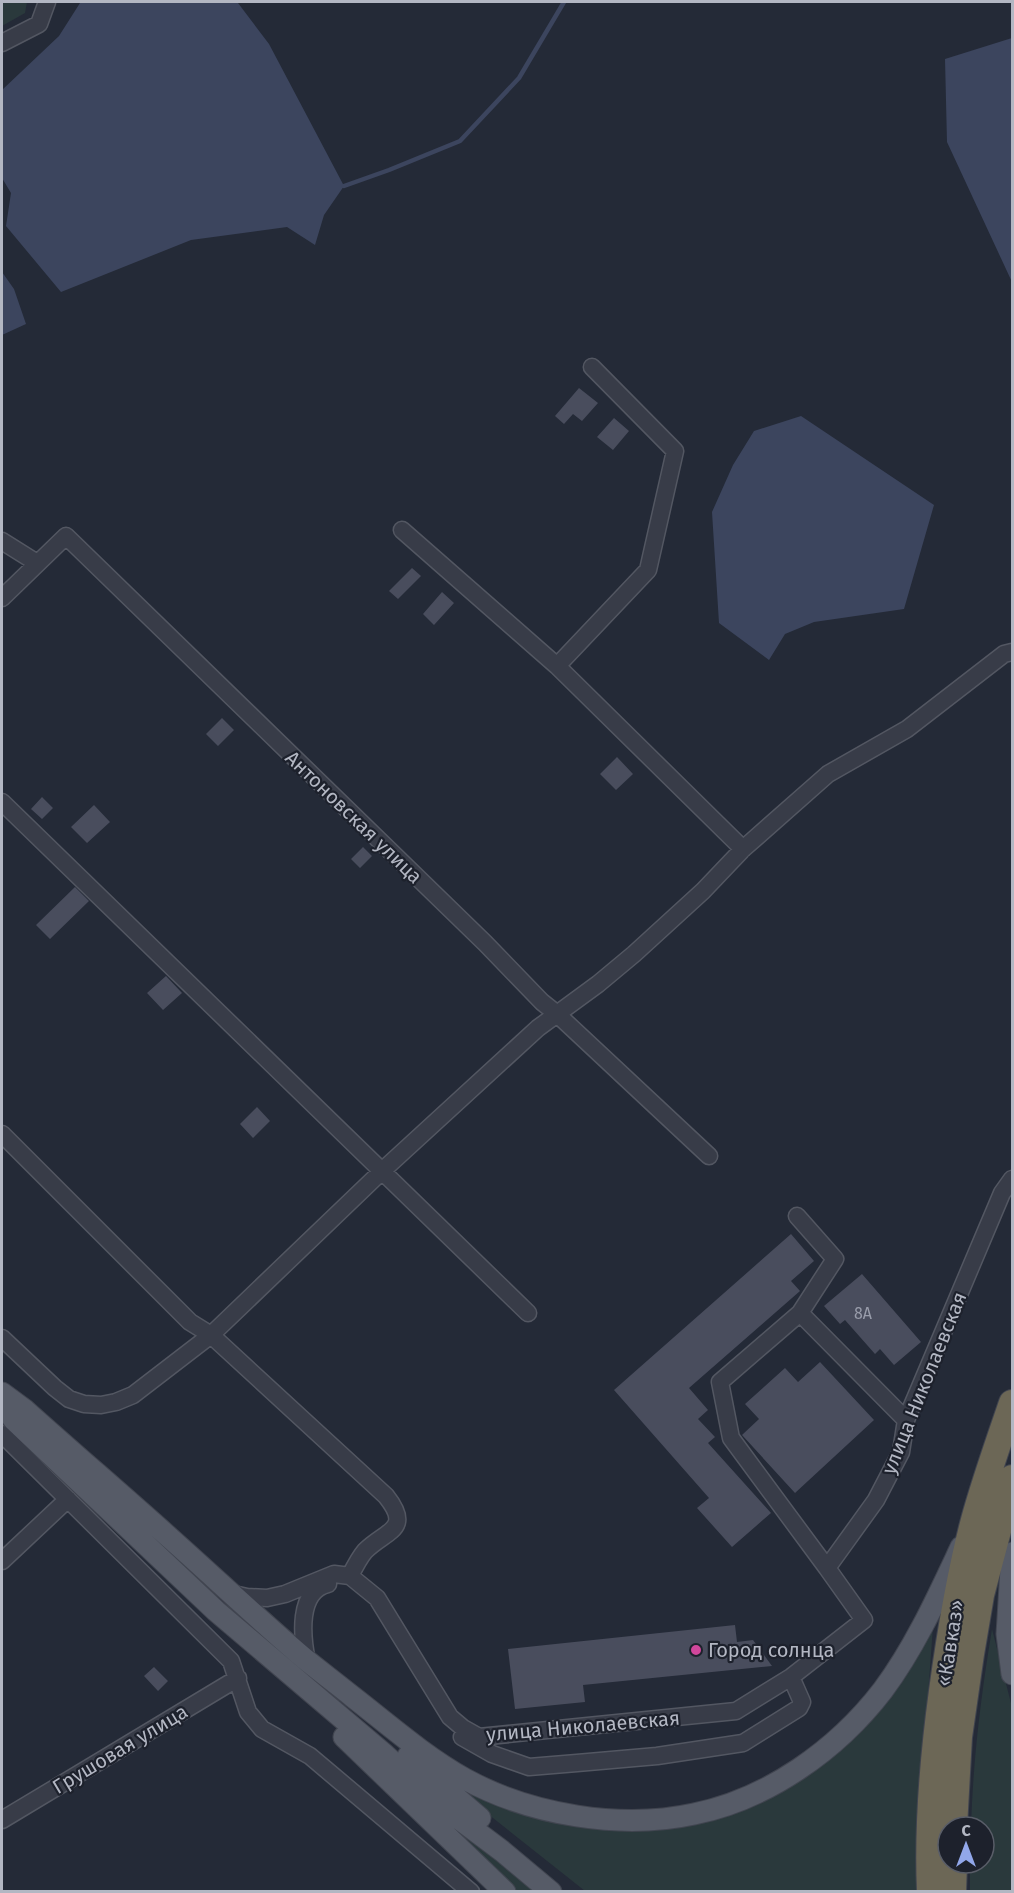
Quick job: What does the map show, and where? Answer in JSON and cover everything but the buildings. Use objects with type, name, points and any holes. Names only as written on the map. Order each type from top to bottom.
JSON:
[{"type":"highway","name":"«Кавказ»","points":[[930,1892],[931,1801],[937,1731],[957,1596],[974,1520],[1012,1403]]},
{"type":"highway","name":"«Кавказ»","points":[[955,1815],[959,1737],[970,1654],[981,1595],[1012,1478]]},
{"type":"highway","points":[[953,1892],[954,1875]]},
{"type":"main road","points":[[2,1393],[42,1425],[307,1661],[414,1745],[465,1779],[488,1790],[561,1814],[611,1820],[668,1818],[694,1814],[743,1799],[794,1773],[852,1726],[882,1692],[902,1663],[923,1624],[974,1520]]},
{"type":"main road","points":[[2,1404],[14,1420],[216,1611],[434,1800],[502,1851],[550,1892]]},
{"type":"main road","points":[[1012,1553],[1007,1634],[1012,1674]]},
{"type":"main road","points":[[216,1611],[246,1647],[505,1892]]},
{"type":"main road","points":[[307,1661],[349,1705],[567,1892]]},
{"type":"street","points":[[2,44],[39,24],[47,2]]},
{"type":"street","points":[[557,666],[648,570],[675,451],[592,367]]},
{"type":"street","points":[[402,530],[557,666],[743,849]]},
{"type":"street","name":"Антоновская улица","points":[[2,597],[66,536],[485,943],[542,1002],[709,1156]]},
{"type":"street","points":[[2,541],[37,563]]},
{"type":"street","points":[[2,1338],[69,1399],[84,1404],[101,1405],[133,1395],[211,1335],[537,1028],[598,984],[634,954],[703,891],[743,849],[828,774],[907,729],[1004,654],[1012,652]]},
{"type":"street","points":[[2,802],[528,1313]]},
{"type":"street","points":[[2,1134],[190,1322],[211,1335],[386,1496],[396,1508],[398,1520],[394,1529],[365,1551],[350,1576],[334,1574],[285,1594],[267,1598],[230,1593]]},
{"type":"street","name":"улица Николаевская","points":[[350,1576],[377,1598],[450,1717],[479,1737],[736,1711],[791,1677],[864,1620],[827,1568],[876,1500],[901,1452],[906,1420],[1002,1193],[1012,1179]]},
{"type":"street","points":[[797,1215],[835,1259],[800,1313],[720,1382],[731,1438],[827,1568]]},
{"type":"street","points":[[800,1313],[906,1420]]},
{"type":"street","points":[[2,1434],[231,1661],[248,1712],[262,1728],[310,1756],[471,1892]]},
{"type":"street","points":[[2,1561],[68,1499]]},
{"type":"street","name":"улица Николаевская","points":[[307,1661],[302,1638],[307,1603],[313,1591],[325,1585],[338,1583],[350,1587],[363,1596],[373,1609],[440,1719],[456,1733],[492,1754],[529,1767],[657,1756],[743,1743],[799,1708],[802,1702],[791,1677]]},
{"type":"street","name":"Грушовая улица","points":[[2,1820],[238,1678]]},
{"type":"shaded area","points":[[2,2],[27,2],[25,13],[2,26]]},
{"type":"shaded area","points":[[933,1626],[924,1751],[919,1891],[585,1891],[464,1795],[458,1786],[512,1811],[564,1823],[660,1828],[714,1820],[763,1800],[811,1772],[860,1732],[913,1665]]},
{"type":"shaded area","points":[[992,1629],[1012,1707],[1012,1891],[970,1891],[970,1875],[996,1875],[996,1815],[972,1815],[984,1678]]},
{"type":"shaded area","points":[[437,1810],[537,1891],[515,1891],[434,1814]]},
{"type":"water","points":[[80,3],[238,3],[269,44],[344,186],[324,215],[315,245],[287,227],[191,240],[61,292],[6,226],[11,193],[2,178],[2,90],[59,36]]},
{"type":"water","points":[[1012,38],[1012,282],[947,142],[945,59]]},
{"type":"water","points":[[2,272],[14,289],[26,324],[2,335]]},
{"type":"water","points":[[801,416],[934,505],[904,609],[814,622],[785,634],[769,660],[719,623],[712,512],[733,465],[754,431]]},
{"type":"waterway","points":[[344,186],[460,141],[519,78],[564,2]]},
{"type":"place","name":"Город солнца","points":[[696,1650]]}]
